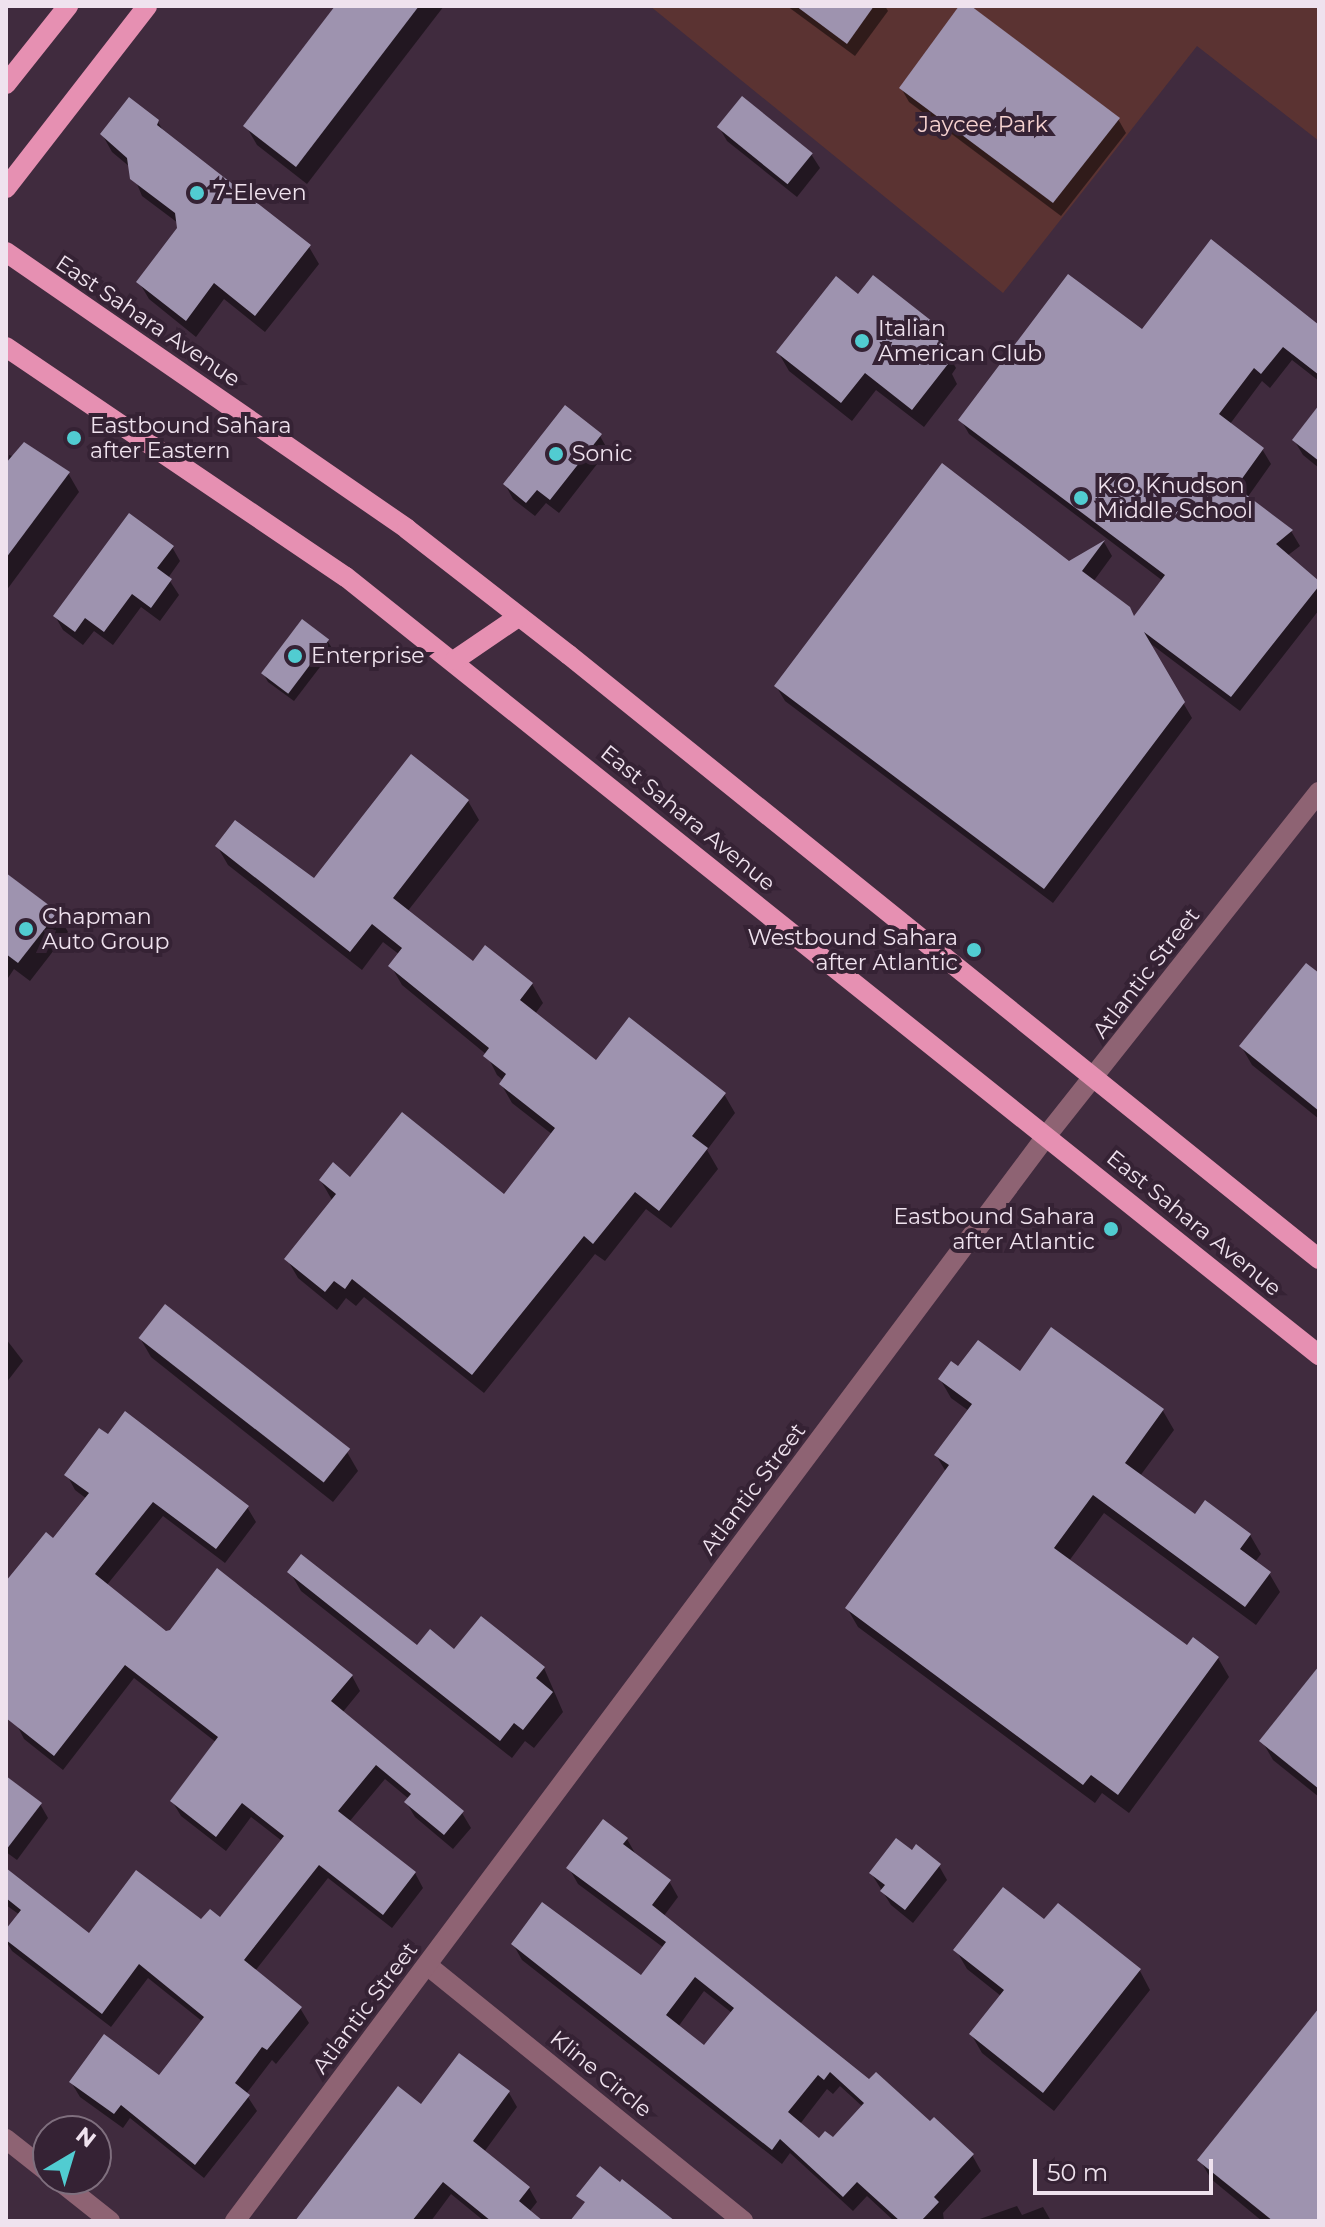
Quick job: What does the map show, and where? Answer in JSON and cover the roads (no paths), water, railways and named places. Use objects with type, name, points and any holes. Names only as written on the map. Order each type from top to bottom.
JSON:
[{"type":"main road","points":[[6,84],[68,6]]},
{"type":"main road","points":[[6,188],[147,6]]},
{"type":"main road","name":"East Sahara Avenue","points":[[6,252],[83,309],[353,489],[518,617],[1319,1259]]},
{"type":"main road","name":"East Sahara Avenue","points":[[6,347],[300,543],[455,660],[1319,1355]]},
{"type":"main road","points":[[455,660],[518,617]]},
{"type":"street","name":"Atlantic Street","points":[[235,2221],[1047,1135],[1319,792]]},
{"type":"street","name":"Kline Circle","points":[[427,1965],[743,2221]]},
{"type":"street","points":[[6,2139],[32,2159]]},
{"type":"street","points":[[77,2195],[110,2221]]},
{"type":"place","name":"7-Eleven","points":[[197,193]]},
{"type":"place","name":"Italian American Club","points":[[862,341]]},
{"type":"place","name":"Eastbound Sahara after Eastern","points":[[74,438]]},
{"type":"place","name":"Sonic","points":[[556,454]]},
{"type":"place","name":"K.O. Knudson Middle School","points":[[1081,498]]},
{"type":"place","name":"Enterprise","points":[[295,656]]},
{"type":"place","name":"Chapman Auto Group","points":[[26,929]]},
{"type":"place","name":"Westbound Sahara after Atlantic","points":[[974,950]]},
{"type":"place","name":"Eastbound Sahara after Atlantic","points":[[1111,1229]]},
{"type":"park label","name":"Jaycee Park","points":[[983,125]]}]
